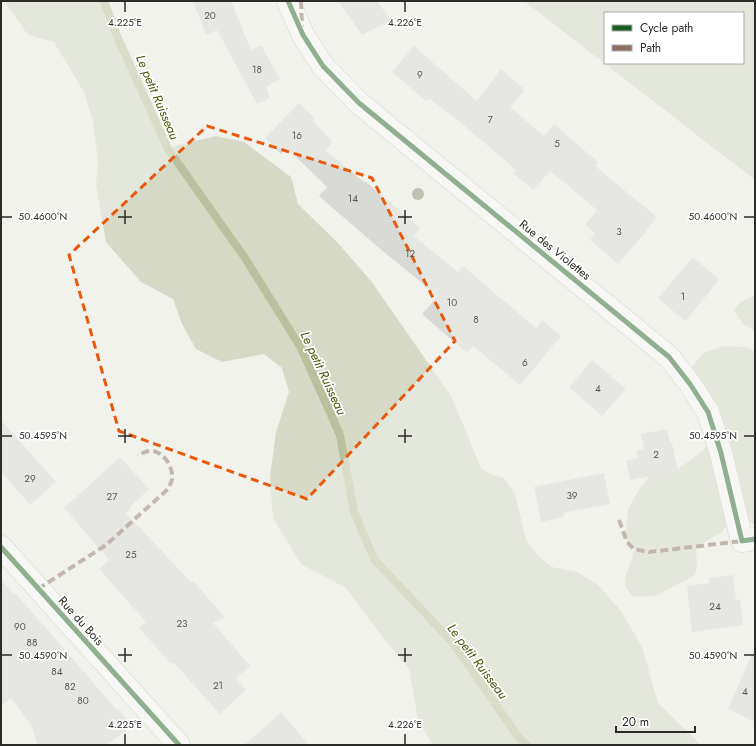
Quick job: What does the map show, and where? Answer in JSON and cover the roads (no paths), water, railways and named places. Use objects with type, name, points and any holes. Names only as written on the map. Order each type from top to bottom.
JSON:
[{"type":"street","name":"Rue des Violettes","points":[[288,1],[303,35],[323,66],[359,103],[669,356],[690,384],[708,412],[721,453],[742,541],[755,539]]},
{"type":"street","name":"Rue du Bois","points":[[1,547],[179,745]]},
{"type":"waterway","name":"Le petit Ruisseau","points":[[104,1],[117,36],[168,149],[245,258],[301,348],[340,435],[354,512],[374,559],[453,643],[519,738],[527,745]]}]
